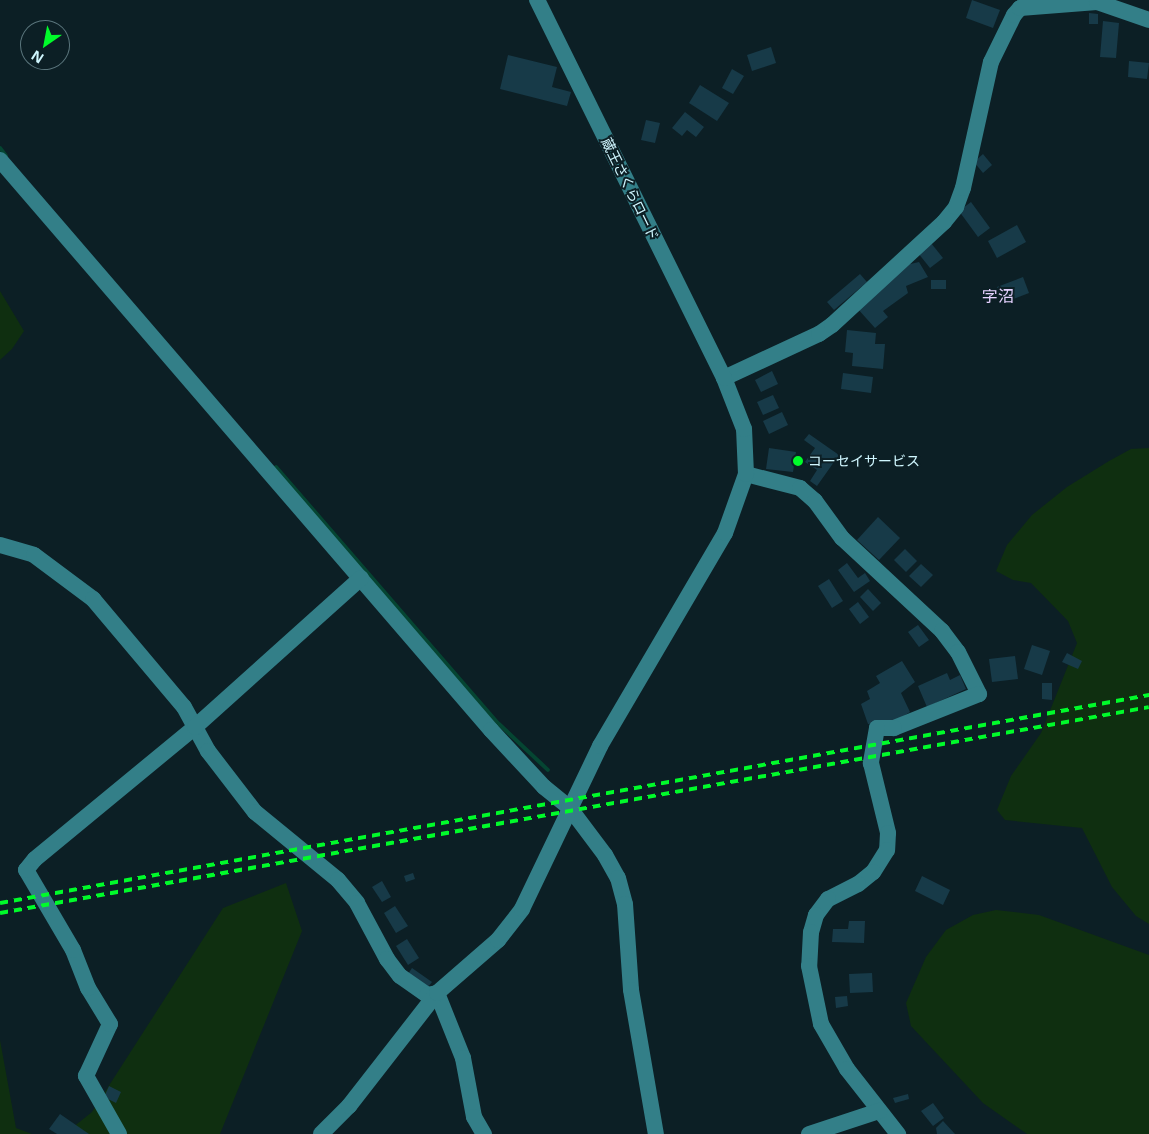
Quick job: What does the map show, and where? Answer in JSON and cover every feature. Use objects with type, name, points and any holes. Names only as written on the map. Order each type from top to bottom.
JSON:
[{"type":"street","name":"蔵王さくらロード","points":[[537,0],[724,378],[744,429],[746,474]]},
{"type":"street","points":[[724,378],[819,334],[832,325],[944,222],[956,207],[963,188],[990,62],[1014,15],[1020,8],[1097,2],[1149,20]]},
{"type":"street","points":[[0,160],[491,730],[544,787],[568,807],[605,855],[618,878],[625,904],[631,990],[656,1134]]},
{"type":"street","points":[[321,1134],[349,1106],[437,993],[498,940],[522,910],[568,807],[600,746],[725,533],[746,474],[800,488],[815,501],[842,538],[942,631],[958,652],[979,694],[894,728],[877,728],[870,763],[888,834],[887,850],[873,872],[858,884],[828,899],[816,915],[811,932],[809,966],[821,1024],[847,1069],[878,1111],[898,1134]]},
{"type":"street","points":[[0,545],[34,555],[93,599],[184,707],[208,751],[255,812],[338,880],[357,903],[387,959],[400,976],[427,995],[437,993]]},
{"type":"street","points":[[118,1134],[86,1076],[110,1024],[88,988],[73,950],[26,870],[35,859],[195,727],[360,578]]},
{"type":"street","points":[[437,993],[463,1058],[474,1117],[484,1134]]},
{"type":"street","points":[[809,1134],[878,1111]]},
{"type":"green space","points":[[0,291],[24,331],[12,349],[0,360]]},
{"type":"green space","points":[[1149,448],[1149,924],[1136,916],[1112,887],[1082,828],[1005,820],[997,810],[1011,776],[1041,733],[1077,643],[1068,621],[1031,583],[1013,580],[996,571],[1007,545],[1032,515],[1067,487],[1109,461],[1131,449]]},
{"type":"green space","points":[[286,883],[302,931],[220,1134],[58,1134],[72,1128],[92,1112],[223,908]]},
{"type":"green space","points":[[996,910],[1039,915],[1149,955],[1149,1134],[1027,1134],[983,1103],[911,1026],[906,1003],[926,957],[946,930],[973,915]]},
{"type":"green space","points":[[0,1040],[16,1128],[32,1134],[0,1134]]},
{"type":"building","points":[[972,0],[1000,10],[993,28],[966,18]]},
{"type":"building","points":[[1089,13],[1098,14],[1098,24],[1089,24]]},
{"type":"building","points":[[1103,21],[1119,23],[1116,58],[1100,57]]},
{"type":"building","points":[[771,47],[776,63],[752,71],[747,55]]},
{"type":"building","points":[[508,55],[557,67],[552,87],[571,92],[567,106],[500,89]]},
{"type":"building","points":[[1129,61],[1149,63],[1147,79],[1128,77]]},
{"type":"building","points":[[732,69],[744,76],[733,94],[722,88]]},
{"type":"building","points":[[700,85],[729,103],[717,121],[689,103]]},
{"type":"building","points":[[685,112],[704,127],[696,137],[687,130],[682,136],[672,128]]},
{"type":"building","points":[[646,120],[660,123],[655,143],[641,140]]},
{"type":"building","points":[[983,154],[992,165],[983,173],[974,162]]},
{"type":"building","points":[[971,202],[990,228],[978,237],[959,211]]},
{"type":"building","points":[[1017,225],[1026,242],[997,258],[988,241]]},
{"type":"building","points":[[931,243],[943,258],[930,268],[918,253]]},
{"type":"building","points":[[919,262],[928,277],[906,286],[908,293],[883,311],[888,317],[875,328],[857,308],[906,265]]},
{"type":"building","points":[[860,274],[867,282],[834,310],[827,302]]},
{"type":"building","points":[[1023,277],[1029,293],[1003,303],[997,287]]},
{"type":"building","points":[[931,280],[946,280],[946,289],[931,289]]},
{"type":"building","points":[[847,330],[876,333],[875,344],[885,344],[883,369],[852,366],[853,353],[845,352]]},
{"type":"building","points":[[772,371],[778,384],[761,392],[755,380]]},
{"type":"building","points":[[843,373],[873,377],[871,393],[841,389]]},
{"type":"building","points":[[773,395],[779,408],[763,415],[757,402]]},
{"type":"building","points":[[782,412],[788,425],[769,434],[763,421]]},
{"type":"building","points":[[809,434],[839,455],[817,486],[810,481],[817,470],[805,462],[815,448],[804,440]]},
{"type":"building","points":[[769,448],[796,452],[793,472],[766,469]]},
{"type":"building","points":[[878,517],[900,538],[879,560],[857,540]]},
{"type":"building","points":[[905,549],[917,561],[906,572],[894,560]]},
{"type":"building","points":[[847,563],[858,578],[865,573],[870,581],[854,592],[838,570]]},
{"type":"building","points":[[921,564],[933,575],[921,587],[909,576]]},
{"type":"building","points":[[829,579],[843,601],[832,608],[818,586]]},
{"type":"building","points":[[868,589],[881,603],[873,611],[860,597]]},
{"type":"building","points":[[858,602],[869,617],[860,624],[849,609]]},
{"type":"building","points":[[918,625],[929,640],[919,647],[908,632]]},
{"type":"building","points":[[1032,645],[1050,651],[1042,675],[1024,669]]},
{"type":"building","points":[[1067,653],[1082,661],[1078,669],[1062,662]]},
{"type":"building","points":[[1015,656],[1018,679],[992,682],[989,659]]},
{"type":"building","points":[[902,661],[915,682],[901,693],[910,712],[892,723],[868,724],[861,704],[870,699],[867,691],[880,683],[876,676]]},
{"type":"building","points":[[947,673],[950,680],[960,675],[966,689],[927,707],[918,686]]},
{"type":"building","points":[[1042,683],[1052,683],[1052,700],[1042,699]]},
{"type":"building","points":[[413,873],[415,879],[406,882],[404,876]]},
{"type":"building","points":[[922,876],[950,890],[943,905],[915,891]]},
{"type":"building","points":[[382,881],[391,897],[382,902],[372,887]]},
{"type":"building","points":[[395,906],[408,926],[396,933],[384,913]]},
{"type":"building","points":[[849,921],[865,921],[864,943],[832,942],[833,929],[848,929]]},
{"type":"building","points":[[407,939],[419,958],[408,965],[396,946]]},
{"type":"building","points":[[412,968],[432,982],[425,991],[406,977]]},
{"type":"building","points":[[872,973],[873,992],[850,993],[849,974]]},
{"type":"building","points":[[847,996],[848,1006],[836,1008],[835,997]]},
{"type":"building","points":[[109,1086],[121,1092],[116,1103],[104,1097]]},
{"type":"building","points":[[908,1094],[909,1099],[895,1103],[893,1098]]},
{"type":"building","points":[[933,1103],[944,1118],[933,1126],[921,1111]]},
{"type":"building","points":[[60,1114],[89,1134],[57,1134],[49,1129]]},
{"type":"building","points":[[943,1121],[955,1134],[937,1134],[936,1128]]},
{"type":"waterway","points":[[0,148],[6,156]]},
{"type":"waterway","points":[[276,467],[499,724],[548,770]]},
{"type":"railway","points":[[0,903],[1149,695]]},
{"type":"railway","points":[[0,913],[1149,707]]},
{"type":"place","name":"コーセイサービス","points":[[798,461]]},
{"type":"district","name":"字沼","points":[[998,296]]}]
